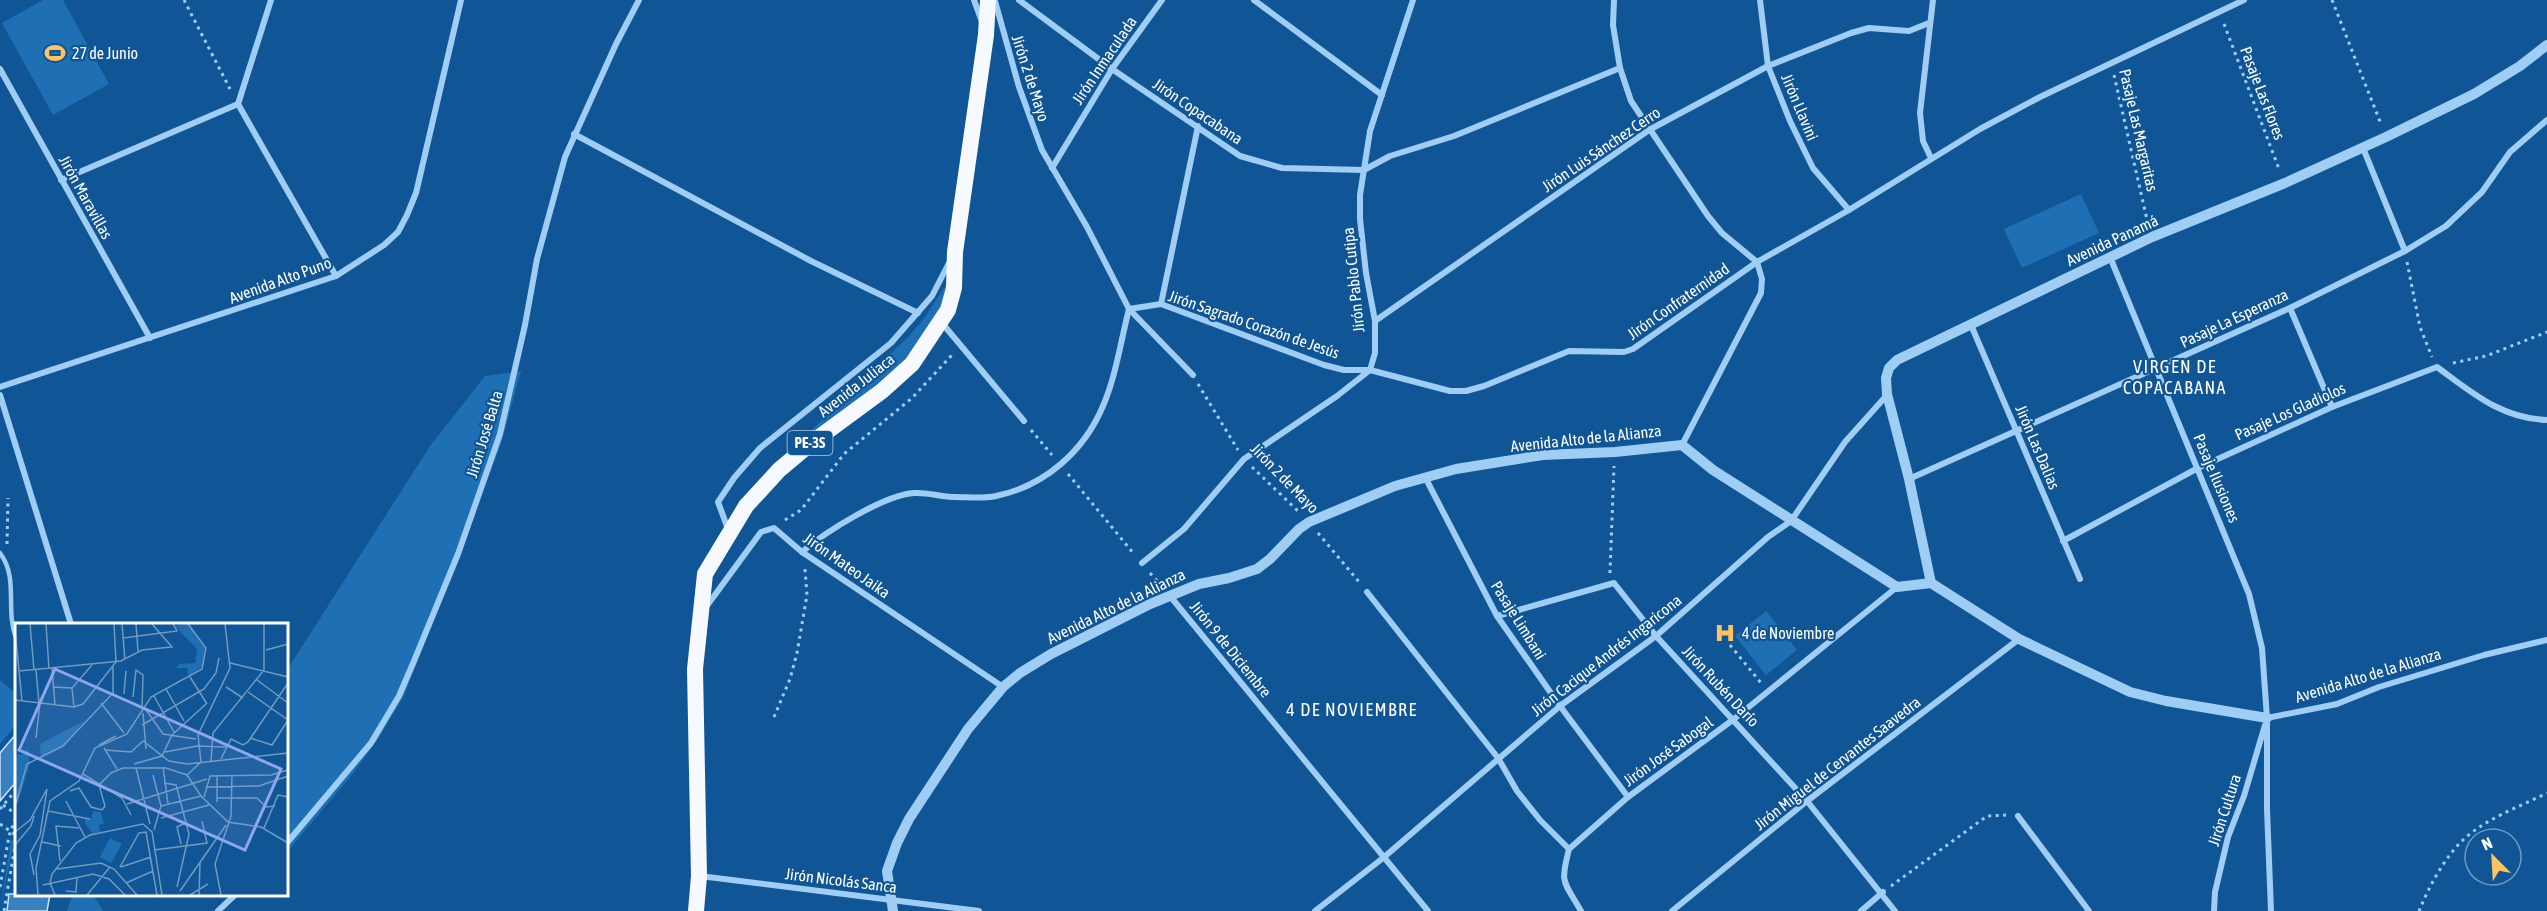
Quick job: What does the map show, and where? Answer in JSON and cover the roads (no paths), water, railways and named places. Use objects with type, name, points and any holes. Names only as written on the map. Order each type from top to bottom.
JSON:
[{"type":"highway","name":"Avenida Juliaca","points":[[696,911],[699,876],[695,669],[705,574],[746,506],[779,470],[882,391],[912,364],[948,310],[954,288],[956,252],[986,35],[988,0]]},
{"type":"street","points":[[271,0],[238,104],[336,276]]},
{"type":"street","name":"Avenida Alto Puno","points":[[0,387],[336,276],[384,245],[398,232],[416,193],[461,0]]},
{"type":"street","name":"Jirón José Balta","points":[[288,842],[371,743],[399,696],[458,554],[500,434],[546,223],[565,157],[639,0]]},
{"type":"street","points":[[974,0],[986,35]]},
{"type":"street","name":"Jirón 2 de Mayo","points":[[994,0],[1028,116],[1042,150],[1087,227],[1129,309],[1193,375]]},
{"type":"street","name":"Jirón Copacabana","points":[[1019,0],[1112,69],[1239,156],[1282,168],[1364,170],[1390,156],[1454,136],[1620,68]]},
{"type":"street","name":"Jirón Inmaculada","points":[[1052,168],[1112,69],[1162,0]]},
{"type":"street","points":[[1254,0],[1382,95]]},
{"type":"street","name":"Jirón Pablo Cutipa","points":[[1370,370],[1375,353],[1375,321],[1366,273],[1360,219],[1360,195],[1370,131],[1413,0]]},
{"type":"street","points":[[1614,0],[1613,25],[1620,68],[1631,101],[1708,216],[1722,232],[1757,262],[1762,279],[1761,293],[1682,445]]},
{"type":"street","name":"Jirón Llavini","points":[[1760,0],[1768,66],[1790,122],[1813,168],[1849,210]]},
{"type":"street","points":[[1931,158],[1923,141],[1920,113],[1933,0]]},
{"type":"street","name":"Jirón Confraternidad","points":[[1370,370],[1450,391],[1466,391],[1484,386],[1569,351],[1624,352],[1633,349],[1757,262],[1849,210],[1931,158],[2040,97],[2244,0]]},
{"type":"street","name":"Jirón Luis Sánchez Cerro","points":[[1375,321],[1649,130],[1768,66],[1869,28],[1909,32],[1929,23]]},
{"type":"street","name":"Avenida Panamá","points":[[1931,583],[1909,479],[1887,394],[1888,368],[1897,360],[2152,237],[2284,183],[2386,137],[2474,94],[2520,66],[2547,45]]},
{"type":"street","name":"Jirón Maravillas","points":[[0,69],[150,338]]},
{"type":"street","points":[[61,180],[238,104]]},
{"type":"street","name":"Pasaje La Esperanza","points":[[1909,479],[2289,308],[2405,251],[2446,226],[2482,192],[2510,152],[2547,120]]},
{"type":"street","points":[[1161,304],[1198,126]]},
{"type":"street","points":[[574,134],[811,261],[918,313]]},
{"type":"street","points":[[2362,148],[2405,251]]},
{"type":"street","points":[[729,532],[718,502],[746,464],[760,448],[891,343],[932,296],[956,252]]},
{"type":"street","name":"Pasaje Ilusiones","points":[[2110,257],[2249,594],[2262,648],[2267,718],[2267,809],[2271,911]]},
{"type":"street","name":"Jirón Sagrado Corazón de Jesús","points":[[1129,309],[1161,304],[1324,365],[1344,370],[1370,370]]},
{"type":"street","points":[[2289,308],[2332,406]]},
{"type":"street","points":[[802,552],[818,538],[858,514],[901,496],[914,493],[951,498],[993,497],[1014,492],[1040,479],[1060,465],[1077,450],[1104,405],[1129,309]]},
{"type":"street","points":[[941,323],[1024,422]]},
{"type":"street","name":"Jirón Las Dalias","points":[[1971,325],[2080,579]]},
{"type":"street","name":"Pasaje Los Gladiolos","points":[[2063,541],[2198,468],[2332,406],[2437,367],[2478,398],[2503,411],[2532,420],[2547,420]]},
{"type":"street","points":[[1142,563],[1184,529],[1244,459],[1337,396],[1370,370]]},
{"type":"street","name":"Jirón Cacique Andrés Ingaricona","points":[[1314,911],[1383,858],[1560,706],[1656,636],[1768,537],[1791,521],[1845,442],[1887,394]]},
{"type":"street","points":[[0,395],[71,623]]},
{"type":"street","name":"Avenida Alto de la Alianza","points":[[893,906],[887,871],[909,819],[955,748],[1003,687],[1020,673],[1051,654],[1170,596],[1199,584],[1244,574],[1257,568],[1270,559],[1299,529],[1309,522],[1363,499],[1425,477],[1543,455],[1615,452],[1682,445],[1713,470],[1897,587]]},
{"type":"street","name":"Pasaje Limbani","points":[[1425,477],[1497,616],[1628,797]]},
{"type":"street","name":"Jirón Mateo Jaika","points":[[701,615],[761,532],[774,528],[802,552],[1003,687]]},
{"type":"street","name":"Jirón Rubén Darío","points":[[1497,616],[1610,583],[1618,586],[1656,636],[1807,801],[1895,911]]},
{"type":"street","points":[[1897,587],[1931,583]]},
{"type":"street","name":"Avenida Alto de la Alianza","points":[[1931,583],[2019,639],[2130,692],[2166,701],[2267,718],[2337,704],[2387,684],[2484,655],[2547,640]]},
{"type":"street","name":"Jirón José Sabogal","points":[[1569,849],[1628,797],[1734,720],[1897,587]]},
{"type":"street","points":[[1367,592],[1498,758],[1517,791],[1540,820],[1569,849],[1562,874],[1564,882],[1581,911]]},
{"type":"street","name":"Jirón 9 de Diciembre","points":[[1170,596],[1428,911]]},
{"type":"street","name":"Jirón Miguel de Cervantes Saavedra","points":[[1672,911],[1807,801],[2019,639]]},
{"type":"street","name":"Jirón Cultura","points":[[2214,911],[2215,892],[2228,837],[2244,796],[2267,718]]},
{"type":"street","points":[[2018,816],[2089,911]]},
{"type":"street","name":"Jirón Nicolás Sanca","points":[[699,876],[893,906],[979,911]]},
{"type":"street","points":[[1861,911],[1882,892]]},
{"type":"street","points":[[218,911],[234,896]]},
{"type":"lane","points":[[0,553],[7,564],[11,580],[15,635]]},
{"type":"place","name":"27 de Junio","points":[[55,53]]},
{"type":"place","name":"4 de Noviembre","points":[[1725,633]]},
{"type":"district","name":"VIRGEN DE COPACABANA","points":[[2175,377]]},
{"type":"district","name":"4 DE NOVIEMBRE","points":[[1352,710]]}]
